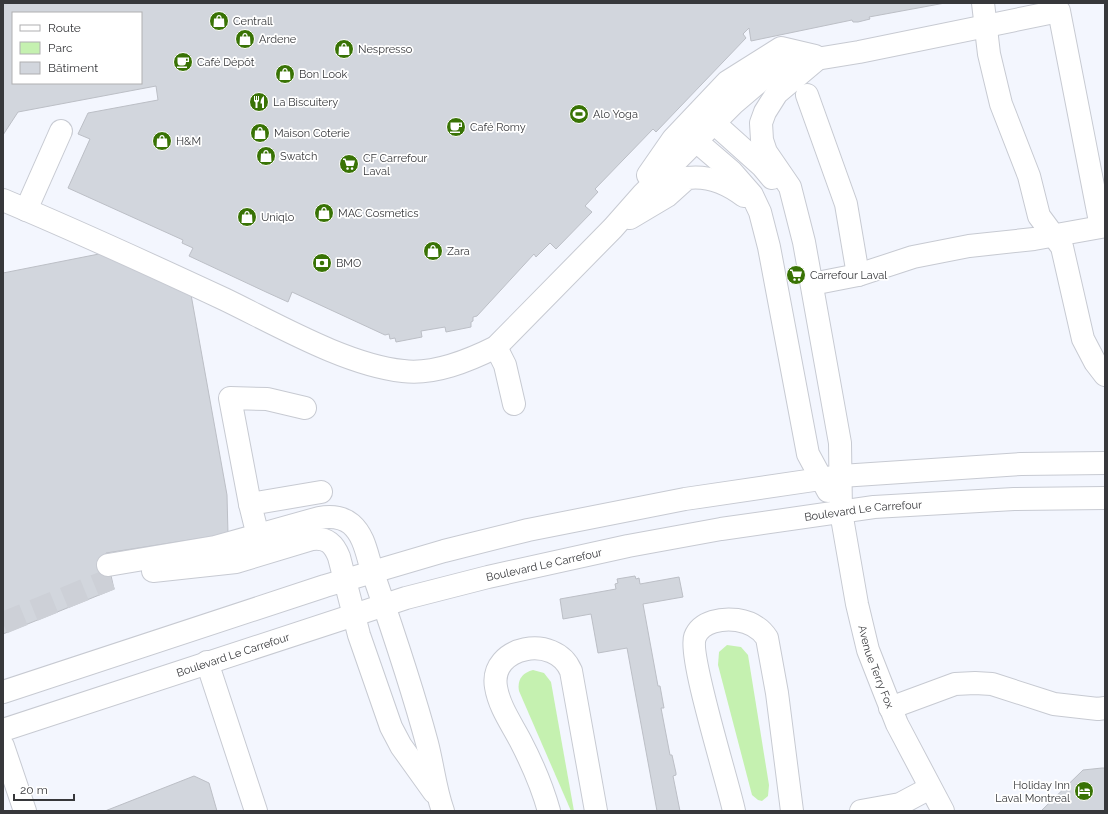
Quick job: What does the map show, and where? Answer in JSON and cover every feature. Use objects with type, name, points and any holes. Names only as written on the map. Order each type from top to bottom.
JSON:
[{"type":"street","points":[[983,3],[989,54],[1001,104],[1029,176],[1039,216],[1062,247],[1083,339],[1095,362],[1105,375]]},
{"type":"street","points":[[3,200],[323,346],[386,369],[405,372],[422,371],[448,366],[477,356],[496,347],[613,228],[643,194],[714,123],[768,74],[793,63],[848,55],[985,26],[1058,7],[1103,236],[1055,236],[969,246],[927,254],[858,275],[812,284]]},
{"type":"street","points":[[613,228],[673,139],[727,82],[781,48],[820,58]]},
{"type":"street","points":[[820,58],[777,93],[765,112],[761,123],[762,140],[766,152],[790,187],[804,242],[840,443],[831,478]]},
{"type":"street","points":[[807,95],[846,204],[858,275]]},
{"type":"street","points":[[714,123],[762,166],[783,191],[804,242]]},
{"type":"street","points":[[26,210],[61,131]]},
{"type":"street","points":[[696,141],[731,171],[752,196],[760,212],[766,232]]},
{"type":"street","points":[[613,228],[667,196],[687,178],[694,177],[715,180],[742,195],[756,210],[766,232]]},
{"type":"street","name":"Avenue Terry Fox","points":[[766,232],[808,454],[831,478],[841,512],[857,604],[868,650],[890,708],[943,811]]},
{"type":"street","points":[[496,347],[505,366],[514,404]]},
{"type":"street","points":[[258,536],[250,504],[230,398],[267,399],[306,408]]},
{"type":"street","points":[[3,692],[372,572],[444,551],[528,530],[685,499],[831,478],[1021,464],[1105,463]]},
{"type":"street","points":[[250,504],[322,492]]},
{"type":"street","name":"Boulevard Le Carrefour","points":[[3,730],[384,605],[488,577],[628,546],[721,529],[874,507],[957,502],[1105,498]]},
{"type":"street","points":[[329,517],[342,519],[350,524],[362,539],[384,605],[428,745],[440,804],[401,746],[391,727],[353,616],[336,549],[329,542],[318,538],[236,562],[144,572],[110,572],[214,548],[319,518],[329,517]]},
{"type":"street","points":[[734,811],[705,700],[694,645],[698,632],[704,626],[712,622],[723,620],[747,622],[762,630],[767,638],[778,693],[792,811]]},
{"type":"street","points":[[549,811],[532,764],[499,701],[496,687],[496,674],[499,666],[505,658],[513,654],[544,648],[555,652],[567,663],[571,671],[596,811]]},
{"type":"street","points":[[207,662],[256,811]]},
{"type":"street","points":[[890,708],[955,684],[975,683],[992,684],[1054,704],[1098,709],[1105,708]]},
{"type":"street","points":[[3,746],[25,811]]},
{"type":"street","points":[[861,811],[900,804],[930,788]]},
{"type":"green space","points":[[727,645],[741,647],[748,655],[769,785],[768,796],[762,801],[758,800],[752,795],[718,665],[719,652]]},
{"type":"green space","points":[[533,670],[544,673],[551,682],[574,811],[571,811],[519,691],[520,680],[523,675]]},
{"type":"building","name":"CF Carrefour Laval","points":[[3,3],[945,3],[869,17],[870,19],[858,22],[853,22],[852,20],[751,41],[749,28],[743,34],[746,38],[656,132],[653,129],[595,189],[598,192],[585,206],[592,212],[556,249],[550,243],[536,257],[534,254],[477,316],[473,317],[471,327],[446,332],[445,327],[421,331],[422,337],[396,342],[395,338],[390,339],[389,334],[385,335],[292,292],[288,302],[189,256],[193,248],[182,243],[183,240],[68,188],[90,139],[78,134],[88,113],[158,100],[156,86],[18,112],[3,135]]},
{"type":"building","points":[[109,252],[190,289],[227,495],[228,534],[106,553],[114,589],[3,634],[3,273]]},
{"type":"building","points":[[635,576],[636,579],[639,578],[640,584],[679,577],[683,597],[643,604],[658,686],[660,686],[664,708],[661,708],[670,755],[672,755],[676,773],[676,775],[673,776],[680,811],[657,811],[627,648],[598,653],[591,614],[563,619],[560,599],[616,589],[615,584],[618,583],[617,579]]},
{"type":"building","name":"Holiday Inn Laval Montreal","points":[[1105,768],[1105,811],[1041,811],[1083,770]]},
{"type":"building","points":[[194,776],[209,783],[217,811],[105,811]]},
{"type":"tunnel","points":[[3,623],[111,579]]},
{"type":"place","name":"Centrall","points":[[219,21]]},
{"type":"place","name":"Ardene","points":[[245,39]]},
{"type":"place","name":"Nespresso","points":[[344,49]]},
{"type":"place","name":"Café Dépôt","points":[[183,62]]},
{"type":"place","name":"Bon Look","points":[[285,74]]},
{"type":"place","name":"La Biscuitery","points":[[259,102]]},
{"type":"place","name":"Alo Yoga","points":[[579,114]]},
{"type":"place","name":"Café Romy","points":[[456,127]]},
{"type":"place","name":"Maison Coterie","points":[[260,133]]},
{"type":"place","name":"H&M","points":[[162,141]]},
{"type":"place","name":"Swatch","points":[[266,156]]},
{"type":"place","name":"CF Carrefour Laval","points":[[349,164]]},
{"type":"place","name":"MAC Cosmetics","points":[[324,213]]},
{"type":"place","name":"Uniqlo","points":[[247,217]]},
{"type":"place","name":"Zara","points":[[433,251]]},
{"type":"place","name":"BMO","points":[[322,263]]},
{"type":"place","name":"Carrefour Laval","points":[[796,275]]},
{"type":"place","name":"Holiday Inn Laval Montreal","points":[[1084,791]]}]
